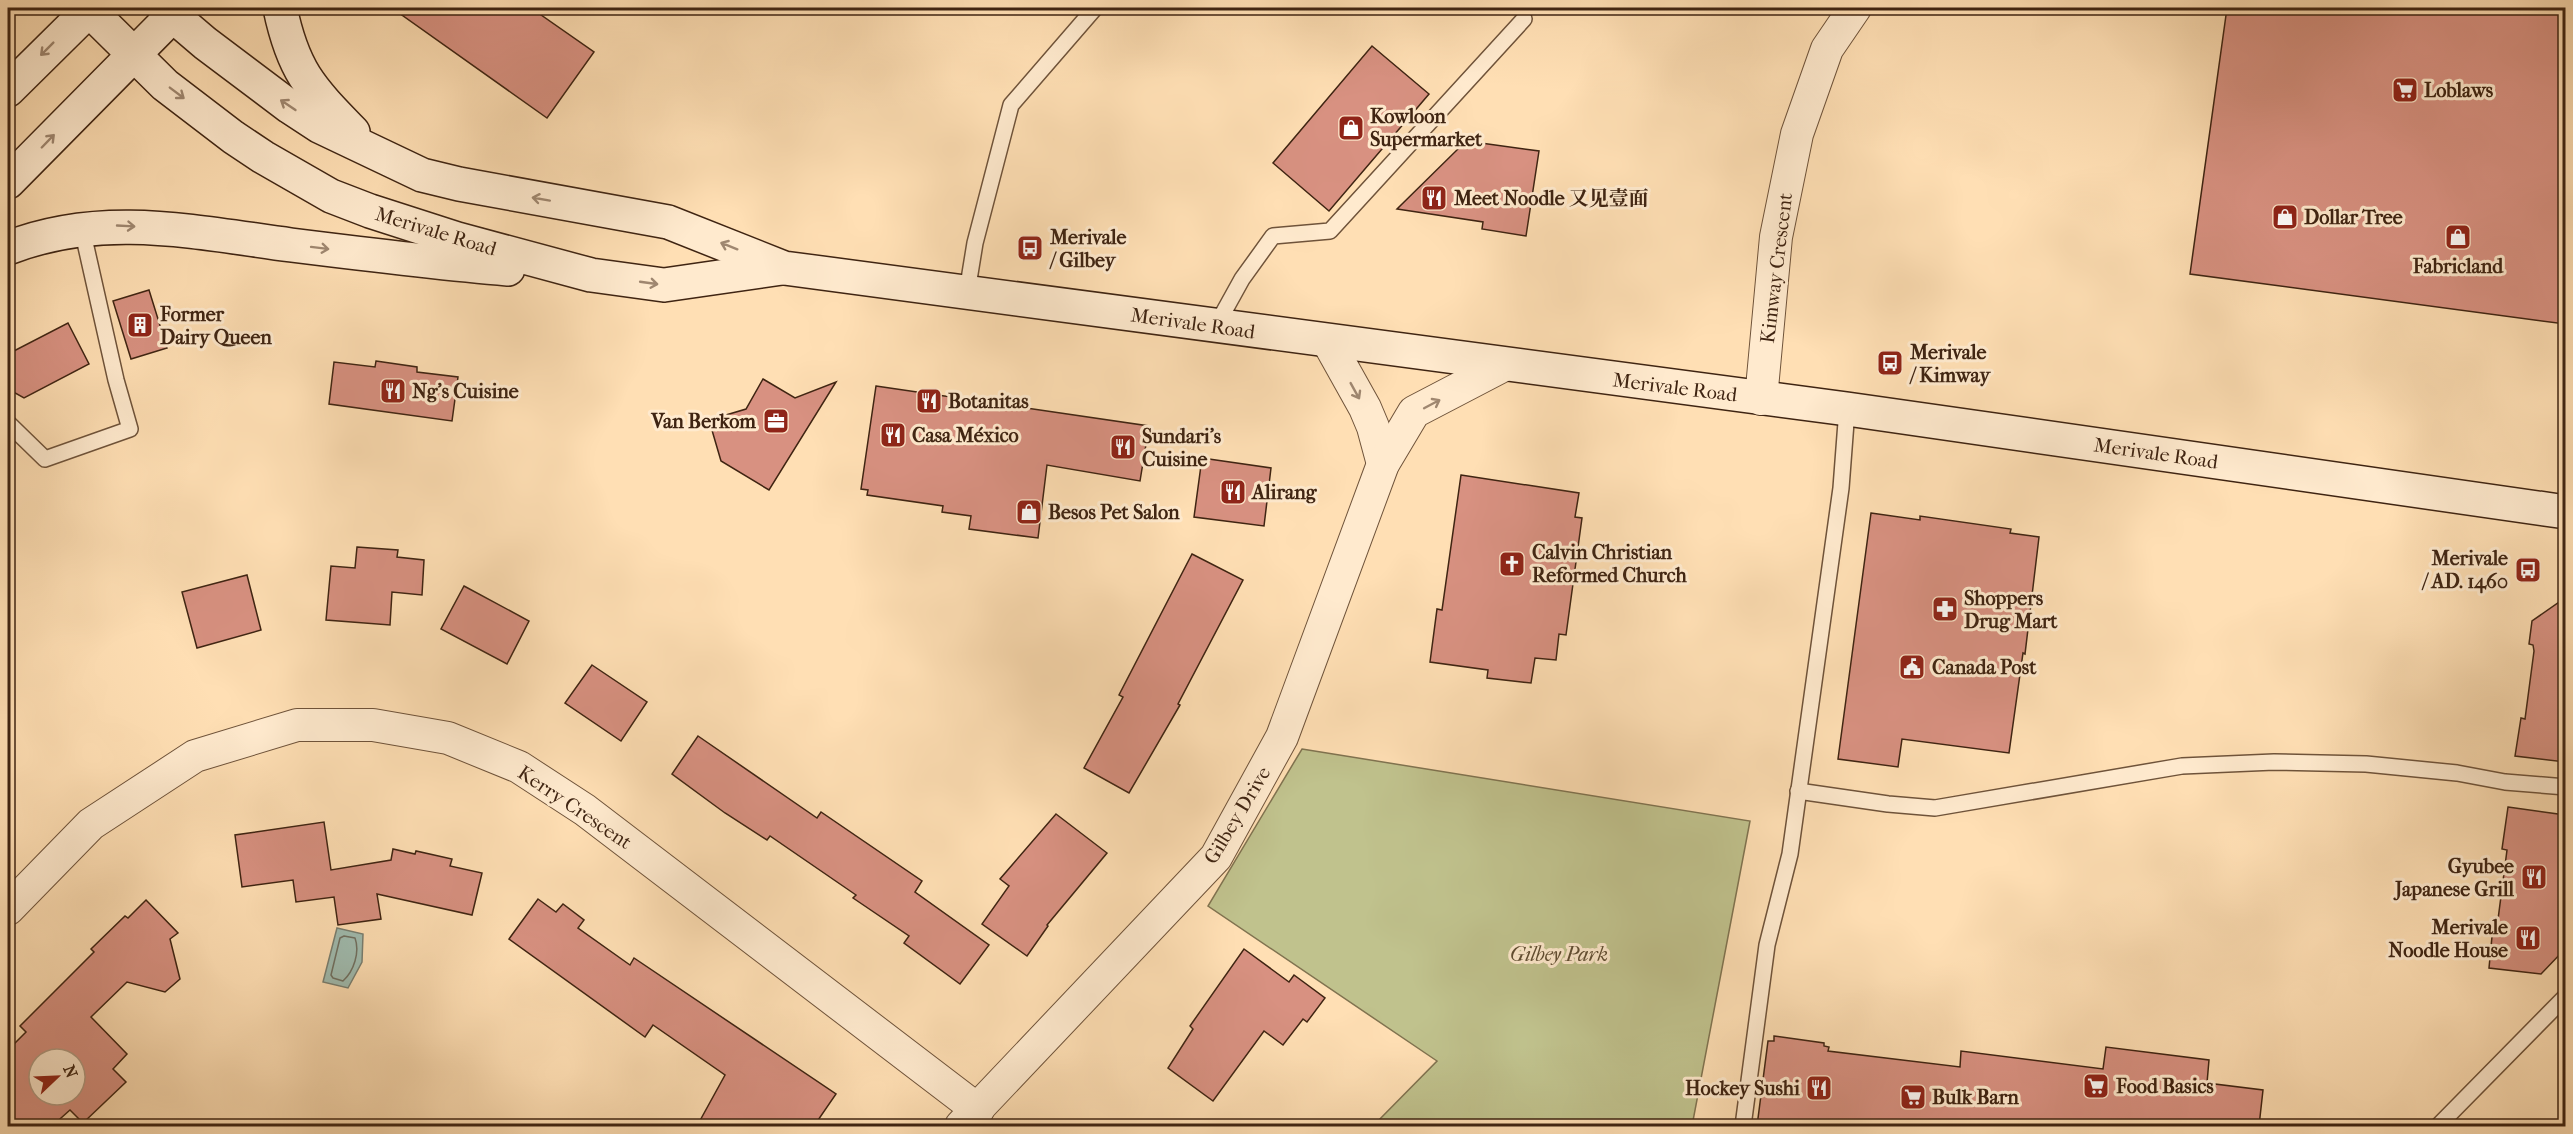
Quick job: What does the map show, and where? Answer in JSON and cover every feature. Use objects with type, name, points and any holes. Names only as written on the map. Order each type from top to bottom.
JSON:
[{"type":"main road","name":"Merivale Road","points":[[8,90],[89,8],[165,85],[233,137],[331,196],[457,239],[591,275],[664,285],[784,268]]},
{"type":"main road","points":[[280,8],[291,51],[301,74],[316,95],[375,154]]},
{"type":"main road","points":[[8,182],[133,55],[172,10]]},
{"type":"main road","name":"Merivale Road","points":[[172,10],[245,75],[290,107],[319,126],[422,175],[459,184],[668,222],[784,268],[1847,409],[2565,512]]},
{"type":"main road","points":[[8,248],[40,237],[82,229],[119,226],[436,263],[591,275]]},
{"type":"street","name":"Kimway Crescent","points":[[1761,399],[1776,237],[1797,134],[1827,49],[1855,8]]},
{"type":"street","points":[[1327,340],[1365,408],[1373,427],[1383,464]]},
{"type":"street","name":"Gilbey Drive","points":[[969,1118],[1216,857],[1282,737],[1383,464],[1414,412],[1506,364]]},
{"type":"street","name":"Kerry Crescent","points":[[8,909],[91,824],[195,756],[297,724],[373,725],[448,738],[519,767],[585,810],[969,1118]]},
{"type":"lane","points":[[967,292],[975,243],[1011,105],[1095,8]]},
{"type":"lane","points":[[1216,326],[1242,279],[1273,236],[1330,231],[1524,19]]},
{"type":"lane","points":[[8,423],[45,459],[130,429],[116,380],[82,229]]},
{"type":"lane","points":[[1743,1126],[1767,945],[1790,854],[1841,488],[1847,409]]},
{"type":"lane","points":[[1798,791],[1888,804],[1935,807],[2182,766],[2274,762],[2366,764],[2457,773],[2505,782],[2565,787]]},
{"type":"lane","points":[[2438,1126],[2565,996]]},
{"type":"green space","name":"Gilbey Park","points":[[1302,749],[1750,821],[1692,1126],[1373,1126],[1437,1061],[1208,906]]},
{"type":"water","points":[[337,928],[363,934],[362,962],[348,988],[323,982]]},
{"type":"building","points":[[392,8],[531,8],[594,52],[547,118]]},
{"type":"building","points":[[2227,8],[2565,8],[2565,324],[2190,274]]},
{"type":"building","name":"Kowloon Supermarket","points":[[1372,46],[1429,94],[1329,211],[1273,163]]},
{"type":"building","points":[[1459,140],[1539,151],[1526,236],[1482,229],[1483,222],[1397,209],[1458,149]]},
{"type":"building","name":"Former Dairy Queen","points":[[149,290],[167,348],[131,359],[113,301]]},
{"type":"building","points":[[68,323],[89,364],[24,398],[8,389],[8,354]]},
{"type":"building","name":"Ng's Cuisine","points":[[376,361],[417,367],[417,372],[458,377],[452,421],[329,404],[334,362],[375,367]]},
{"type":"building","points":[[763,379],[795,398],[836,382],[769,490],[721,461],[709,420],[746,409]]},
{"type":"building","points":[[876,386],[1149,426],[1140,481],[1047,465],[1038,538],[969,529],[971,516],[942,512],[943,506],[867,495],[868,490],[861,489]]},
{"type":"building","name":"Alirang","points":[[1202,458],[1271,468],[1264,526],[1194,517]]},
{"type":"building","name":"Calvin Christian Reformed Church","points":[[1461,475],[1579,493],[1575,517],[1582,518],[1566,635],[1559,634],[1556,660],[1535,658],[1531,683],[1487,678],[1488,670],[1430,662],[1437,609],[1442,610]]},
{"type":"building","name":"Shoppers Drug Mart","points":[[1871,513],[1920,520],[1920,516],[2011,529],[2010,533],[2039,537],[2025,654],[2023,653],[2009,753],[1902,739],[1898,767],[1838,759]]},
{"type":"building","points":[[357,547],[398,550],[397,557],[424,560],[422,595],[392,592],[390,625],[326,620],[331,566],[355,568]]},
{"type":"building","points":[[1192,554],[1243,580],[1178,704],[1180,705],[1129,793],[1084,768],[1123,697],[1119,695]]},
{"type":"building","points":[[247,575],[261,630],[197,648],[182,592]]},
{"type":"building","points":[[464,586],[529,621],[507,664],[441,629]]},
{"type":"building","points":[[2565,598],[2565,762],[2515,756],[2521,718],[2525,719],[2534,651],[2533,645],[2529,644],[2532,621]]},
{"type":"building","points":[[592,665],[647,702],[621,741],[565,703]]},
{"type":"building","points":[[698,736],[817,818],[821,812],[922,881],[915,892],[989,945],[960,984],[904,943],[909,936],[853,898],[856,895],[770,836],[767,840],[725,813],[672,774]]},
{"type":"building","points":[[2508,807],[2565,815],[2565,949],[2541,974],[2489,968],[2493,926],[2497,927],[2507,850],[2502,849]]},
{"type":"building","points":[[1056,814],[1107,853],[1047,925],[1027,956],[982,924],[1009,886],[1000,879]]},
{"type":"building","points":[[324,822],[331,870],[391,860],[393,849],[415,854],[416,851],[452,859],[450,866],[482,873],[472,915],[377,894],[381,919],[338,925],[334,897],[296,902],[293,880],[242,887],[235,835]]},
{"type":"building","points":[[538,899],[556,912],[563,904],[584,920],[578,928],[630,965],[634,958],[836,1094],[814,1126],[697,1126],[725,1075],[653,1025],[645,1037],[509,939]]},
{"type":"building","points":[[146,900],[178,933],[170,939],[180,979],[165,992],[127,982],[91,1017],[127,1054],[113,1069],[126,1082],[83,1123],[70,1110],[52,1126],[15,1126],[8,1119],[8,1050],[26,1032],[20,1026],[94,952],[91,949],[125,916],[128,918]]},
{"type":"building","points":[[1244,949],[1289,982],[1294,975],[1325,998],[1307,1022],[1303,1019],[1283,1045],[1264,1031],[1213,1101],[1168,1068],[1193,1029],[1190,1026]]},
{"type":"building","points":[[1774,1036],[1824,1043],[1824,1046],[1829,1047],[1828,1051],[1960,1067],[1961,1051],[2103,1069],[2106,1047],[2209,1060],[2207,1083],[2263,1090],[2259,1126],[1757,1126],[1768,1041],[1774,1041]]},
{"type":"place","name":"Loblaws","points":[[2405,90]]},
{"type":"place","name":"Kowloon Supermarket","points":[[1351,128]]},
{"type":"place","name":"Meet Noodle 又见壹面","points":[[1434,198]]},
{"type":"place","name":"Dollar Tree","points":[[2285,217]]},
{"type":"place","name":"Fabricland","points":[[2458,237]]},
{"type":"place","name":"Merivale / Gilbey","points":[[1030,248]]},
{"type":"place","name":"Former Dairy Queen","points":[[140,325]]},
{"type":"place","name":"Merivale / Kimway","points":[[1890,363]]},
{"type":"place","name":"Ng's Cuisine","points":[[393,391]]},
{"type":"place","name":"Botanitas","points":[[929,401]]},
{"type":"place","name":"Van Berkom","points":[[776,421]]},
{"type":"place","name":"Casa México","points":[[893,435]]},
{"type":"place","name":"Sundari's Cuisine","points":[[1123,447]]},
{"type":"place","name":"Alirang","points":[[1233,492]]},
{"type":"place","name":"Besos Pet Salon","points":[[1029,512]]},
{"type":"place","name":"Calvin Christian Reformed Church","points":[[1512,564]]},
{"type":"place","name":"Merivale / AD. 1460","points":[[2528,570]]},
{"type":"place","name":"Shoppers Drug Mart","points":[[1945,609]]},
{"type":"place","name":"Canada Post","points":[[1912,667]]},
{"type":"place","name":"Gyubee Japanese Grill","points":[[2534,877]]},
{"type":"place","name":"Merivale Noodle House","points":[[2528,938]]},
{"type":"place","name":"Food Basics","points":[[2096,1086]]},
{"type":"place","name":"Hockey Sushi","points":[[1819,1088]]},
{"type":"place","name":"Bulk Barn","points":[[1913,1097]]}]
